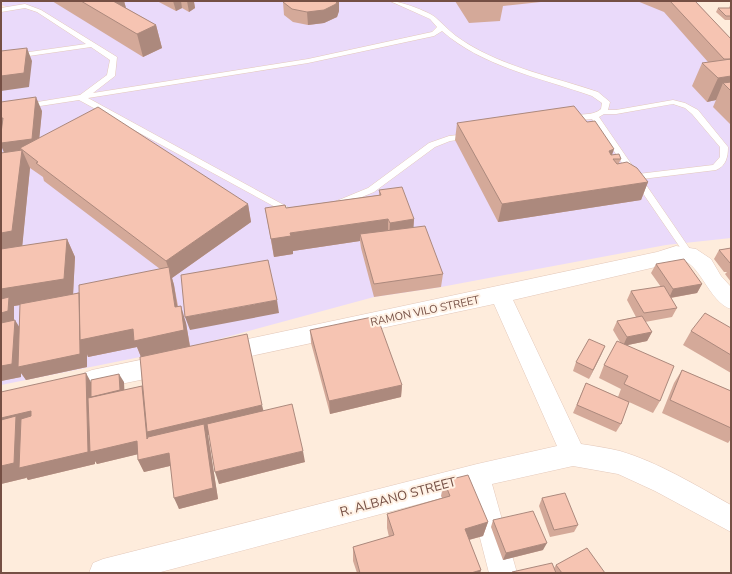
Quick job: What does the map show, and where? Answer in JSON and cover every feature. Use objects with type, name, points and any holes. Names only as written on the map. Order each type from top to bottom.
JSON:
[{"type":"street","name":"RAMON VILO STREET","points":[[70,385],[500,295],[676,253],[689,254]]},
{"type":"street","points":[[689,254],[704,264],[714,282],[731,301]]},
{"type":"street","points":[[500,295],[573,454]]},
{"type":"street","name":"R. ALBANO STREET","points":[[102,573],[477,476],[573,454],[620,463],[664,482],[731,519]]},
{"type":"street","points":[[477,476],[503,573]]},
{"type":"lane","points":[[393,1],[432,18],[441,28],[460,43],[505,64],[595,94],[606,102],[606,107],[602,112],[594,116],[564,121]]},
{"type":"lane","points":[[1,10],[27,3],[114,59],[111,76],[81,98]]},
{"type":"lane","points":[[1,110],[308,61],[434,34],[441,28]]},
{"type":"lane","points":[[1,58],[92,45]]},
{"type":"lane","points":[[81,98],[291,213],[297,212]]},
{"type":"lane","points":[[602,112],[616,112],[673,102],[680,103],[695,112],[724,147],[724,158],[716,167],[636,177]]},
{"type":"lane","points":[[594,116],[689,254]]},
{"type":"lane","points":[[330,206],[371,190],[432,145],[449,139],[480,134]]},
{"type":"shaded area","points":[[3,1],[696,1],[731,42],[731,238],[666,245],[441,287],[374,297],[190,347],[1,385],[1,12],[5,11],[7,7],[2,5]]},
{"type":"building","points":[[81,1],[113,1],[156,25],[137,34]]},
{"type":"building","points":[[283,1],[337,1],[336,4],[324,10],[307,12],[292,9]]},
{"type":"building","points":[[670,1],[695,1],[731,39],[731,59],[724,59]]},
{"type":"building","points":[[718,8],[731,8],[731,16],[726,16]]},
{"type":"building","points":[[27,48],[24,73],[1,76],[1,51]]},
{"type":"building","points":[[731,59],[731,76],[718,78],[702,63]]},
{"type":"building","points":[[731,82],[731,91],[723,83]]},
{"type":"building","points":[[36,97],[32,139],[1,143],[3,118],[1,118],[1,102]]},
{"type":"building","points":[[574,106],[587,122],[595,121],[614,149],[609,151],[611,155],[619,154],[621,159],[613,159],[617,164],[627,162],[637,168],[648,182],[502,204],[457,123]]},
{"type":"building","points":[[98,107],[248,204],[166,261],[36,163],[38,162],[20,148]]},
{"type":"building","points":[[22,150],[12,231],[1,233],[1,153]]},
{"type":"building","points":[[402,187],[414,219],[390,223],[388,219],[290,233],[291,236],[271,239],[265,208],[285,205],[286,208],[381,195],[379,190]]},
{"type":"building","points":[[425,226],[443,274],[374,284],[360,234]]},
{"type":"building","points":[[67,239],[64,279],[1,289],[1,249]]},
{"type":"building","points":[[731,248],[731,263],[730,263],[719,250]]},
{"type":"building","points":[[684,259],[702,284],[673,289],[656,264]]},
{"type":"building","points":[[268,260],[277,300],[185,317],[181,275]]},
{"type":"building","points":[[169,267],[175,307],[181,306],[184,330],[134,341],[133,329],[80,340],[79,285]]},
{"type":"building","points":[[664,286],[677,308],[644,313],[631,291]]},
{"type":"building","points":[[79,293],[80,354],[18,367],[20,304]]},
{"type":"building","points":[[9,297],[8,311],[1,313],[1,299]]},
{"type":"building","points":[[705,313],[731,328],[731,355],[691,331]]},
{"type":"building","points":[[377,316],[402,385],[329,401],[310,330]]},
{"type":"building","points":[[642,316],[652,332],[627,337],[617,321]]},
{"type":"building","points":[[15,320],[12,364],[1,366],[1,323]]},
{"type":"building","points":[[247,334],[262,405],[147,432],[140,357]]},
{"type":"building","points":[[589,339],[605,346],[593,370],[576,362]]},
{"type":"building","points":[[617,341],[674,366],[660,401],[624,384],[628,376],[604,365]]},
{"type":"building","points":[[682,370],[731,391],[731,428],[670,400]]},
{"type":"building","points":[[86,373],[88,452],[19,468],[21,419],[31,416],[31,411],[1,418],[1,392]]},
{"type":"building","points":[[119,374],[120,390],[91,397],[91,380]]},
{"type":"building","points":[[586,383],[629,402],[621,424],[577,405]]},
{"type":"building","points":[[142,386],[147,439],[148,437],[204,424],[213,488],[174,498],[169,453],[138,460],[137,441],[90,452],[88,398]]},
{"type":"building","points":[[292,404],[303,451],[215,472],[207,424]]},
{"type":"building","points":[[16,416],[14,463],[1,466],[1,420]]},
{"type":"building","points":[[468,475],[488,522],[465,529],[481,570],[471,573],[360,573],[353,547],[394,535],[387,514],[450,496],[444,481]]},
{"type":"building","points":[[565,493],[578,525],[554,530],[542,498]]},
{"type":"building","points":[[533,511],[547,543],[506,553],[493,520]]},
{"type":"building","points":[[587,548],[605,573],[562,573],[556,565]]},
{"type":"building","points":[[552,563],[556,573],[512,573],[512,572]]}]
